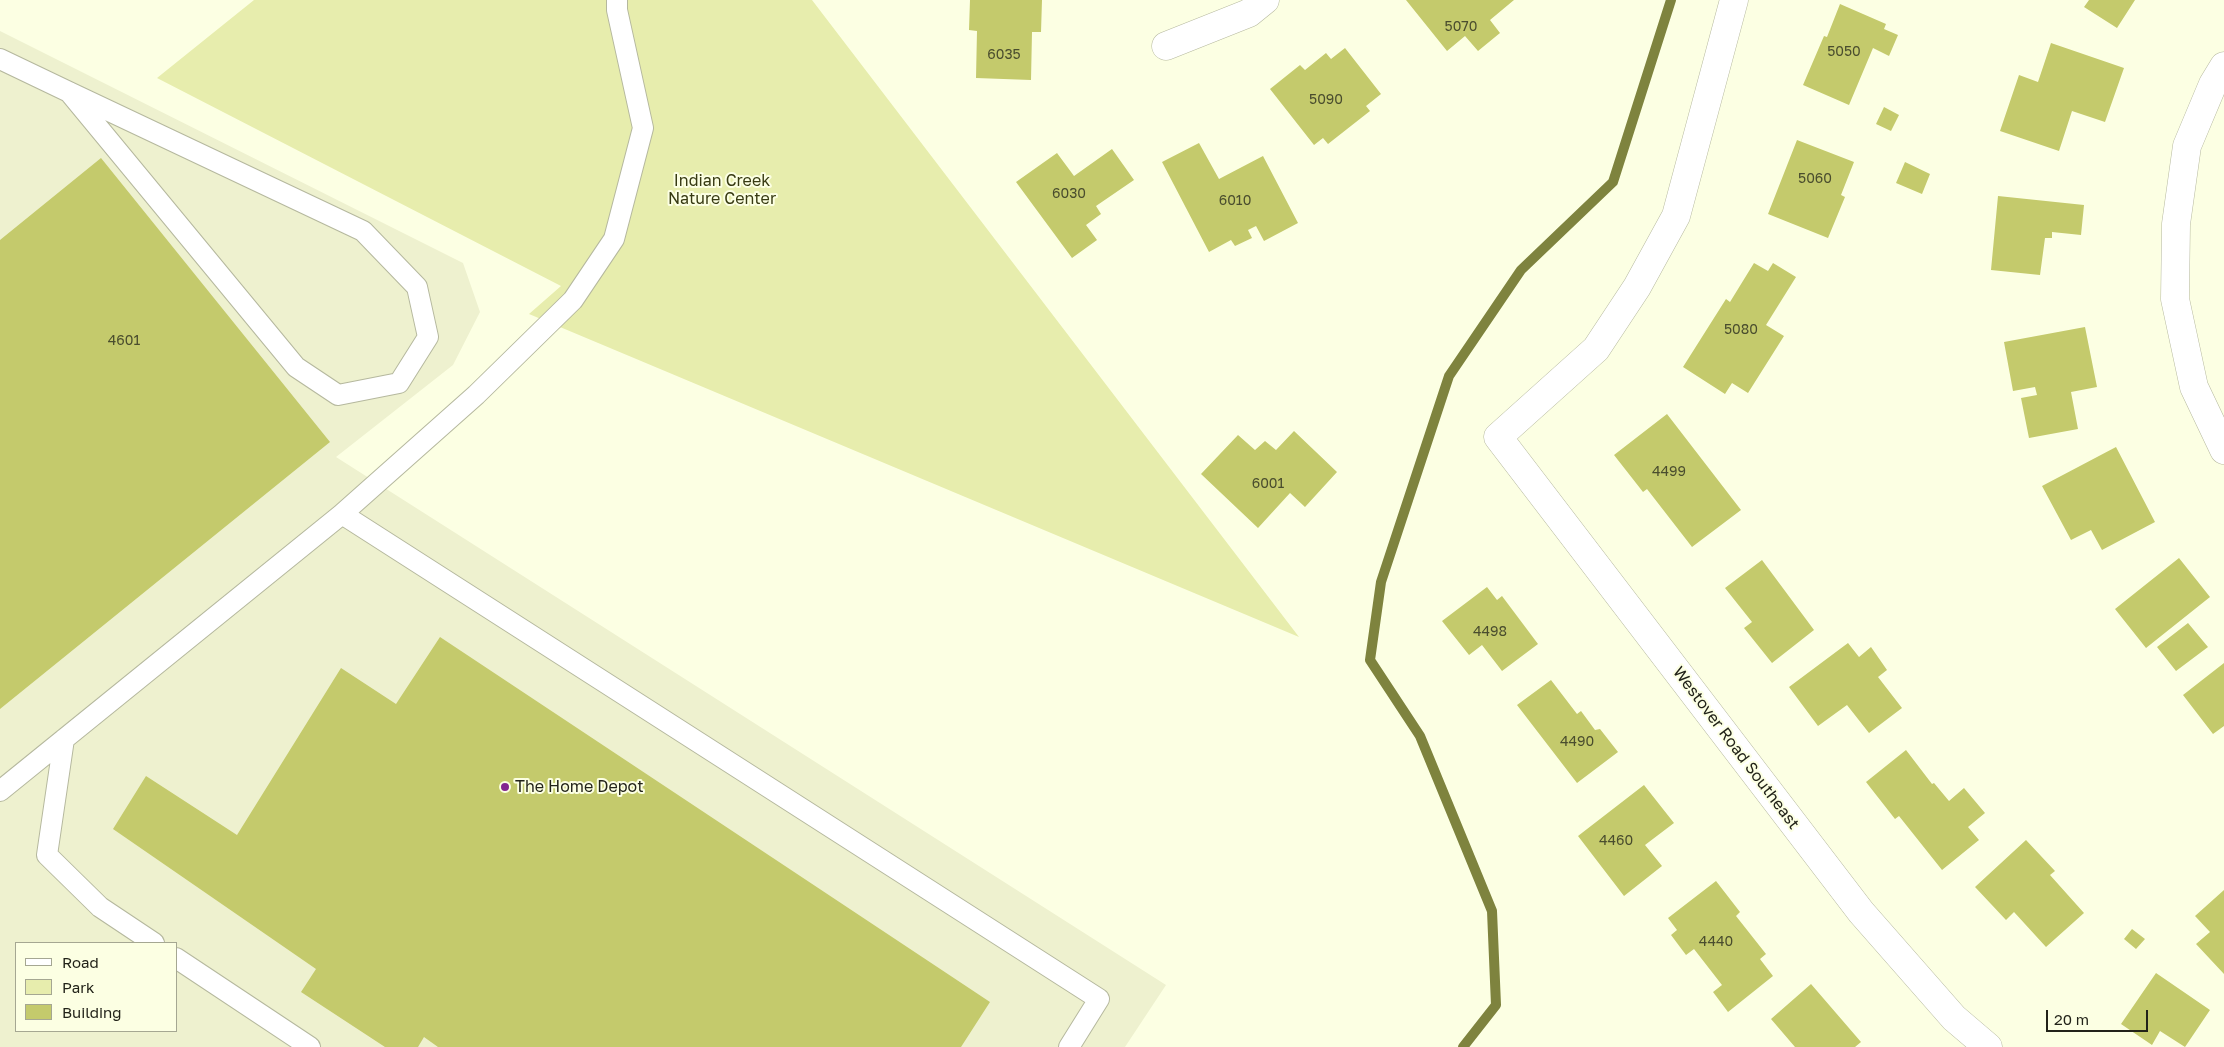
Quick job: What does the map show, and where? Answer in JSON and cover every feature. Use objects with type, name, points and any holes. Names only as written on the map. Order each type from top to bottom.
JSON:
[{"type":"street","points":[[1166,46],[1249,13],[1265,0]]},
{"type":"street","name":"Westover Road Southeast","points":[[1734,0],[1676,216],[1637,287],[1596,349],[1498,437],[1861,912],[1954,1018],[1988,1047]]},
{"type":"street","points":[[2224,66],[2214,84],[2187,146],[2176,224],[2175,299],[2194,388],[2224,450]]},
{"type":"lane","points":[[0,791],[342,514],[476,395],[573,300],[614,239],[643,128],[617,10],[617,0]]},
{"type":"lane","points":[[0,60],[69,92],[363,231],[417,287],[428,336],[399,383],[338,395],[296,367],[69,92]]},
{"type":"lane","points":[[342,514],[1099,999],[1069,1047]]},
{"type":"lane","points":[[64,739],[47,855],[100,908],[152,942]]},
{"type":"lane","points":[[178,959],[310,1047]]},
{"type":"shaded area","points":[[0,31],[463,263],[480,312],[453,365],[336,457],[1166,985],[1125,1047],[0,1047]]},
{"type":"green space","name":"Indian Creek Nature Center","points":[[254,0],[812,0],[1299,637],[529,314],[561,286],[157,78]]},
{"type":"building","points":[[970,0],[1042,0],[1041,32],[1032,32],[1031,80],[976,78],[977,31],[969,30]]},
{"type":"building","points":[[1406,0],[1514,0],[1490,20],[1500,33],[1478,51],[1465,36],[1447,51]]},
{"type":"building","points":[[2089,0],[2135,0],[2117,28],[2084,7]]},
{"type":"building","points":[[1840,4],[1886,24],[1884,29],[1898,35],[1889,56],[1873,48],[1849,105],[1803,85],[1824,36],[1827,37]]},
{"type":"building","points":[[2051,43],[2124,68],[2105,122],[2072,111],[2059,151],[2000,131],[2019,75],[2038,82]]},
{"type":"building","points":[[1345,48],[1381,94],[1366,106],[1370,111],[1328,144],[1323,138],[1314,145],[1270,89],[1300,65],[1305,70],[1326,53],[1331,59]]},
{"type":"building","points":[[1884,107],[1899,115],[1891,131],[1876,124]]},
{"type":"building","points":[[1797,140],[1854,162],[1841,195],[1845,197],[1828,238],[1768,214]]},
{"type":"building","points":[[1199,143],[1219,179],[1263,156],[1298,223],[1264,241],[1256,226],[1248,230],[1252,238],[1235,246],[1231,240],[1209,252],[1162,162]]},
{"type":"building","points":[[1112,149],[1134,180],[1096,206],[1101,214],[1086,225],[1097,240],[1072,258],[1016,182],[1057,153],[1074,176]]},
{"type":"building","points":[[101,158],[330,442],[0,709],[0,240]]},
{"type":"building","points":[[1905,162],[1930,174],[1922,194],[1896,183]]},
{"type":"building","points":[[1998,196],[2084,205],[2081,235],[2052,232],[2052,238],[2045,238],[2040,275],[1991,270]]},
{"type":"building","points":[[1754,263],[1768,271],[1773,263],[1796,277],[1766,325],[1784,336],[1748,393],[1732,383],[1725,394],[1683,367],[1726,299],[1730,302]]},
{"type":"building","points":[[2085,327],[2097,387],[2071,392],[2078,429],[2029,438],[2021,398],[2037,395],[2035,387],[2013,391],[2004,342]]},
{"type":"building","points":[[1667,414],[1741,510],[1692,547],[1647,489],[1643,492],[1614,455]]},
{"type":"building","points":[[1294,431],[1337,472],[1305,507],[1290,493],[1258,528],[1201,474],[1238,435],[1255,450],[1265,441],[1276,450]]},
{"type":"building","points":[[2116,447],[2155,522],[2102,550],[2091,530],[2071,540],[2042,486]]},
{"type":"building","points":[[2179,558],[2210,597],[2146,648],[2115,609]]},
{"type":"building","points":[[1762,560],[1814,630],[1772,663],[1744,628],[1752,622],[1725,588]]},
{"type":"building","points":[[1487,587],[1497,600],[1502,596],[1538,644],[1502,671],[1482,645],[1469,655],[1442,621]]},
{"type":"building","points":[[2188,623],[2208,647],[2176,671],[2157,647]]},
{"type":"building","name":"The Home Depot","points":[[440,637],[990,1002],[961,1047],[438,1047],[424,1037],[418,1047],[385,1047],[301,992],[316,969],[113,829],[146,776],[237,835],[341,668],[396,704]]},
{"type":"building","points":[[1848,643],[1859,657],[1871,647],[1887,670],[1878,677],[1902,708],[1869,733],[1847,705],[1818,726],[1789,687]]},
{"type":"building","points":[[2224,663],[2224,726],[2213,734],[2183,695]]},
{"type":"building","points":[[1551,680],[1577,714],[1581,711],[1595,730],[1600,729],[1618,752],[1577,783],[1517,705]]},
{"type":"building","points":[[1906,750],[1932,784],[1934,783],[1949,801],[1964,788],[1985,813],[1968,827],[1979,840],[1942,870],[1899,816],[1895,819],[1866,782]]},
{"type":"building","points":[[1644,785],[1674,823],[1645,845],[1662,866],[1624,896],[1578,836]]},
{"type":"building","points":[[2026,840],[2055,871],[2050,875],[2084,913],[2046,947],[2014,912],[2006,920],[1975,887]]},
{"type":"building","points":[[1716,881],[1740,912],[1736,916],[1766,954],[1760,959],[1773,976],[1728,1012],[1713,992],[1722,985],[1694,949],[1686,955],[1671,935],[1677,930],[1668,918]]},
{"type":"building","points":[[2224,890],[2224,974],[2196,944],[2210,932],[2195,916]]},
{"type":"building","points":[[2132,929],[2145,939],[2136,949],[2124,939]]},
{"type":"building","points":[[2156,973],[2210,1010],[2185,1047],[2160,1031],[2152,1045],[2121,1024]]},
{"type":"building","points":[[1811,984],[1861,1042],[1855,1047],[1795,1047],[1771,1019]]},
{"type":"waterway","points":[[1463,1047],[1496,1005],[1492,911],[1420,736],[1370,660],[1381,582],[1449,376],[1521,270],[1613,182],[1671,0]]},
{"type":"place","name":"The Home Depot","points":[[505,787]]}]
